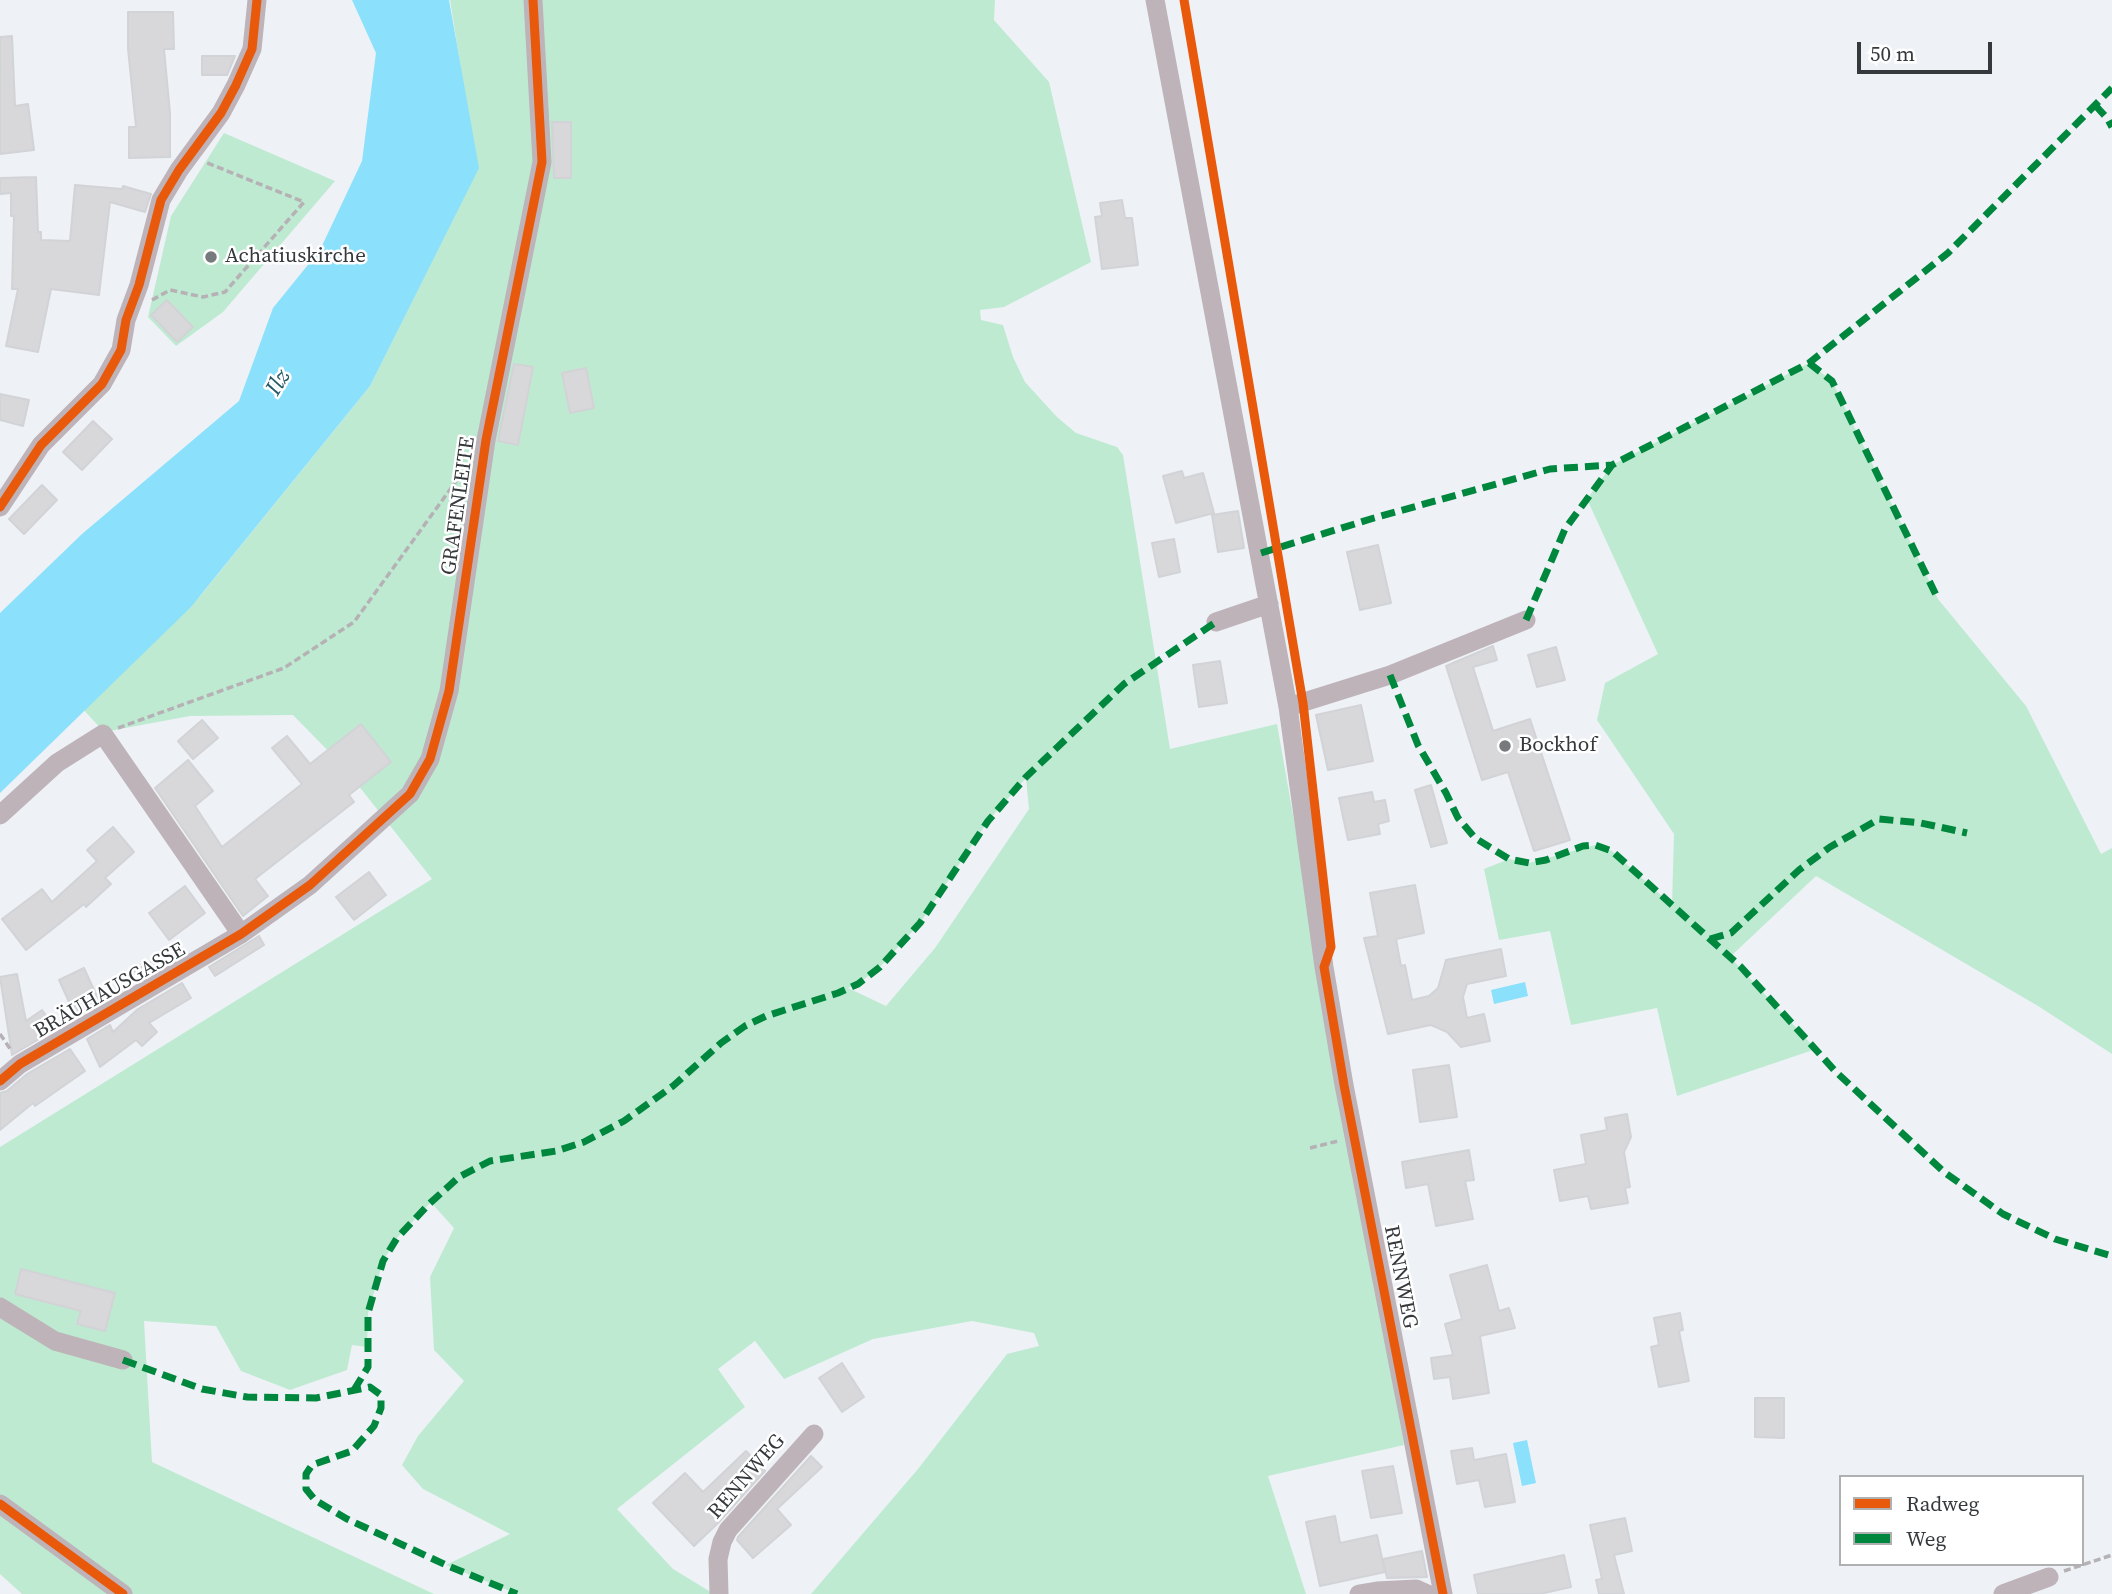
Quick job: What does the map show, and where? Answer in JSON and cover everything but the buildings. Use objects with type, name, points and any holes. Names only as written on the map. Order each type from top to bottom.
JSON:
[{"type":"street","points":[[0,508],[41,445],[102,384],[121,350],[126,320],[162,200],[221,113],[253,49],[257,0]]},
{"type":"street","name":"GRAFENLEITE","points":[[241,934],[310,885],[410,794],[430,759],[449,691],[486,440],[542,162],[533,0]]},
{"type":"street","name":"RENNWEG","points":[[1155,0],[1288,707],[1324,967],[1354,1137],[1443,1594]]},
{"type":"street","points":[[1216,622],[1269,604]]},
{"type":"street","points":[[1288,707],[1390,675],[1526,620]]},
{"type":"street","points":[[0,815],[57,763],[103,734],[241,934]]},
{"type":"street","name":"BRÄUHAUSGASSE","points":[[0,1081],[20,1064],[241,934]]},
{"type":"street","points":[[0,1307],[55,1341],[123,1360]]},
{"type":"street","name":"RENNWEG","points":[[719,1594],[718,1559],[727,1530],[814,1434]]},
{"type":"street","points":[[0,1504],[123,1594]]},
{"type":"street","points":[[2003,1594],[2049,1577]]},
{"type":"street","points":[[1359,1594],[1416,1589],[1427,1594]]},
{"type":"path","points":[[1184,0],[1271,509]]},
{"type":"path","points":[[134,299],[153,300],[170,290],[204,297],[225,292],[304,202],[190,155]]},
{"type":"path","points":[[103,734],[284,668],[355,622],[463,472]]},
{"type":"path","points":[[1310,1148],[1354,1137]]},
{"type":"path","points":[[2084,1565],[2112,1555]]},
{"type":"path","points":[[2049,1577],[2080,1566]]},
{"type":"green space","points":[[450,0],[995,0],[994,20],[1049,82],[1091,262],[1004,307],[980,310],[981,320],[1003,325],[1013,357],[1025,382],[1057,417],[1076,433],[1117,447],[1123,455],[1170,749],[1277,724],[1404,1445],[1268,1476],[1306,1594],[811,1594],[918,1469],[1007,1354],[1039,1346],[1034,1333],[972,1321],[873,1339],[784,1379],[755,1341],[718,1369],[745,1407],[617,1509],[673,1569],[714,1594],[517,1594],[446,1565],[510,1534],[423,1489],[402,1465],[418,1436],[464,1381],[434,1350],[430,1277],[454,1228],[432,1201],[397,1238],[383,1261],[368,1313],[367,1347],[352,1345],[347,1370],[290,1390],[241,1371],[216,1326],[144,1321],[152,1462],[434,1594],[22,1594],[0,1574],[0,1147],[432,879],[343,766],[293,715],[190,716],[104,732],[81,707],[201,595],[370,386],[477,170]],"holes":[[[1026,778],[1029,809],[935,948],[886,1006],[848,988],[858,984],[880,967],[920,923],[988,821]]]},
{"type":"green space","points":[[224,133],[335,181],[223,312],[176,346],[148,317],[171,216]]},
{"type":"green space","points":[[1809,363],[1832,381],[1938,599],[2026,706],[2101,854],[2112,848],[2112,1054],[2038,1006],[1816,876],[1730,957],[1816,1049],[1677,1096],[1657,1008],[1571,1025],[1550,931],[1499,940],[1484,869],[1509,859],[1529,863],[1595,845],[1612,851],[1672,905],[1674,834],[1597,720],[1605,683],[1658,654],[1587,499],[1612,465]]},
{"type":"water","name":"Ilz","points":[[352,0],[449,0],[479,168],[370,386],[191,607],[0,793],[0,613],[82,534],[239,401],[273,308],[320,250],[362,161],[376,53]]},
{"type":"water","points":[[1525,982],[1528,996],[1494,1004],[1491,990]]},
{"type":"water","points":[[1527,1440],[1536,1483],[1522,1486],[1513,1443]]},
{"type":"marked path","points":[[1526,620],[1565,529],[1612,465],[1809,363],[1948,253],[2112,88]]},
{"type":"marked path","points":[[2095,105],[2112,127]]},
{"type":"marked path","points":[[1809,363],[1832,381],[1938,599]]},
{"type":"marked path","points":[[1261,553],[1550,469],[1612,465]]},
{"type":"marked path","points":[[354,1390],[368,1367],[368,1313],[383,1261],[397,1238],[459,1177],[490,1161],[556,1151],[584,1142],[624,1121],[673,1086],[721,1043],[745,1026],[858,984],[880,967],[920,923],[988,821],[1026,777],[1124,684],[1216,622]]},
{"type":"marked path","points":[[1390,675],[1418,745],[1458,818],[1475,838],[1509,859],[1529,863],[1546,860],[1583,846],[1595,845],[1612,851],[1741,967],[1836,1072],[1944,1172],[2003,1214],[2055,1239],[2112,1256]]},
{"type":"marked path","points":[[1710,939],[1731,933],[1799,870],[1830,847],[1879,819],[1921,823],[1967,833]]},
{"type":"marked path","points":[[123,1360],[202,1389],[247,1397],[316,1398],[370,1387],[381,1395],[381,1408],[374,1426],[352,1451],[312,1465],[306,1474],[306,1489],[315,1500],[347,1519],[446,1565],[517,1594]]},
{"type":"cycle path","points":[[0,507],[41,445],[102,384],[121,350],[126,320],[139,285],[161,200],[179,170],[221,113],[236,85],[252,49],[257,0]]},
{"type":"cycle path","points":[[0,1081],[20,1064],[241,934],[310,885],[410,794],[430,759],[449,691],[486,440],[542,162],[533,0]]},
{"type":"cycle path","points":[[1184,0],[1303,703],[1331,947],[1324,967],[1344,1085],[1443,1594]]},
{"type":"cycle path","points":[[0,1504],[123,1594]]},
{"type":"place","name":"Achatiuskirche","points":[[211,257]]},
{"type":"place","name":"Bockhof","points":[[1505,746]]}]
